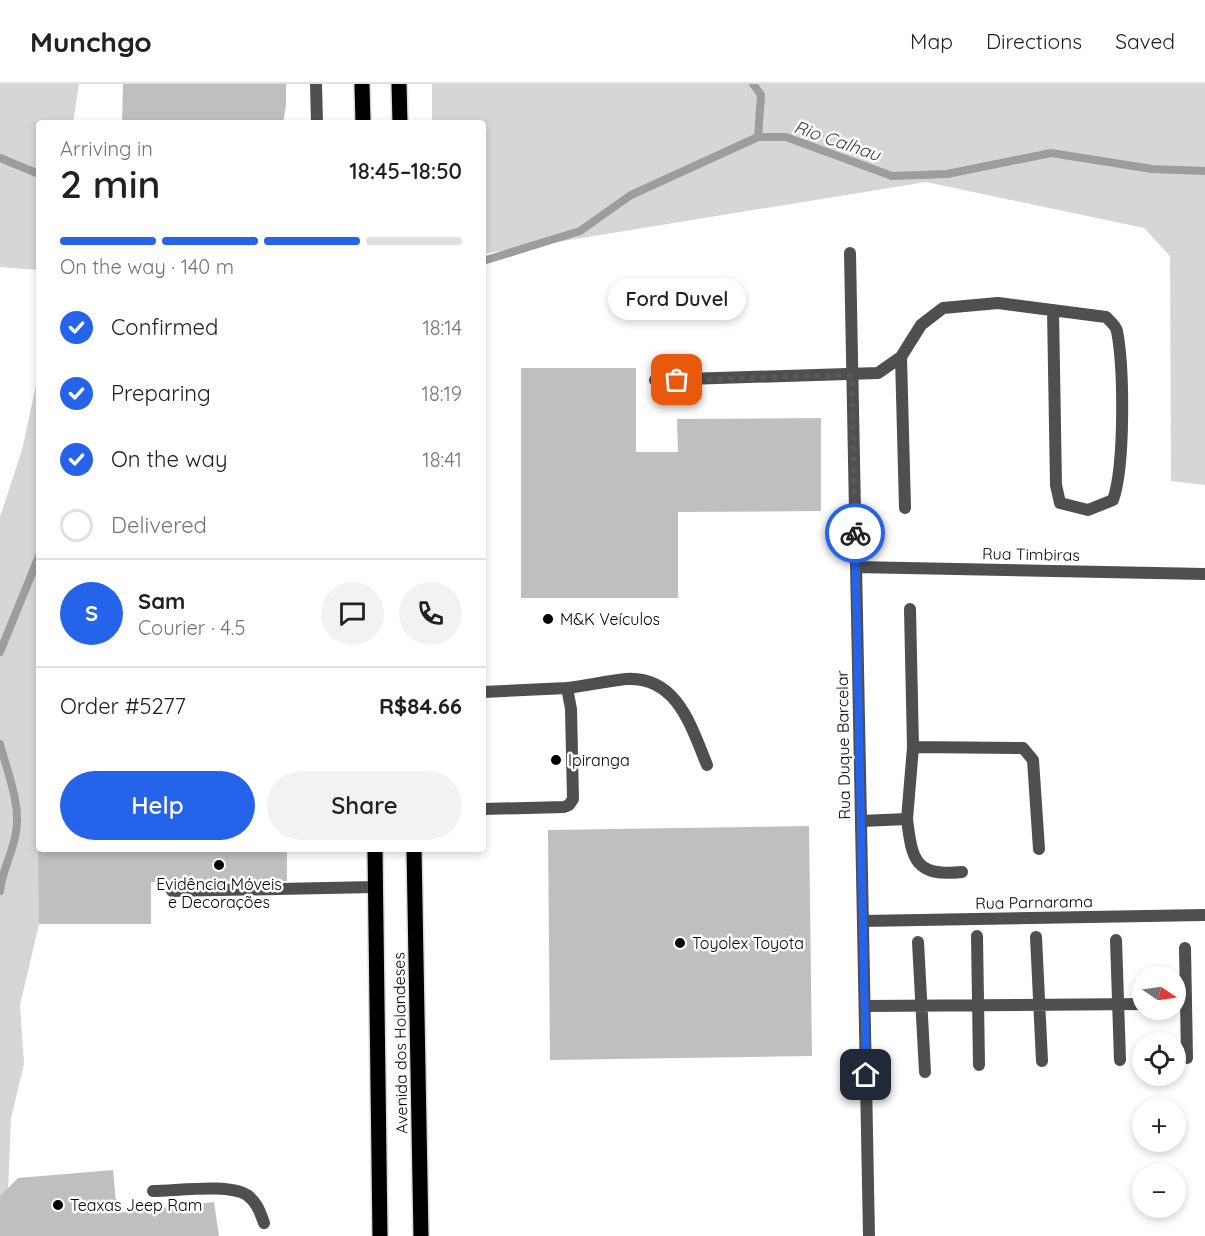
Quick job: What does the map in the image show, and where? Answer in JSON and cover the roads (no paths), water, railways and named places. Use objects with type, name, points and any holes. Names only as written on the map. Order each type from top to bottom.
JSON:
[{"type":"main road","points":[[362,84],[363,120]]},
{"type":"main road","points":[[399,84],[400,120]]},
{"type":"main road","name":"Avenida dos Holandeses","points":[[375,852],[380,1236]]},
{"type":"main road","name":"Avenida dos Holandeses","points":[[414,852],[421,1236]]},
{"type":"street","points":[[316,84],[317,120]]},
{"type":"street","name":"Rua Duque Barcelar","points":[[850,253],[869,1236]]},
{"type":"street","points":[[656,381],[878,373],[901,357],[921,325],[943,308],[998,303],[1053,310],[1106,317],[1116,328],[1122,413],[1119,485],[1113,500],[1088,510],[1060,503],[1056,484],[1053,310]]},
{"type":"street","points":[[901,357],[905,508]]},
{"type":"street","name":"Rua Timbiras","points":[[856,567],[1205,573]]},
{"type":"street","points":[[910,609],[913,747],[907,819],[911,850],[918,864],[929,871],[944,874],[962,872]]},
{"type":"street","points":[[486,692],[567,688],[626,679],[646,680],[667,689],[688,719],[706,765]]},
{"type":"street","points":[[486,809],[569,805],[573,799],[571,709],[567,688]]},
{"type":"street","points":[[913,747],[1023,748],[1033,760],[1040,849]]},
{"type":"street","points":[[861,821],[907,819]]},
{"type":"street","points":[[172,891],[375,887]]},
{"type":"street","name":"Rua Parnarama","points":[[863,921],[1205,915]]},
{"type":"street","points":[[977,936],[979,1065]]},
{"type":"street","points":[[1036,937],[1042,1061]]},
{"type":"street","points":[[1116,940],[1120,1060]]},
{"type":"street","points":[[918,942],[925,1072]]},
{"type":"street","points":[[1184,966],[1185,948]]},
{"type":"street","points":[[865,1006],[1132,1004]]},
{"type":"street","points":[[1183,1020],[1187,1058]]},
{"type":"street","points":[[153,1191],[234,1189],[247,1195],[256,1204],[264,1223]]},
{"type":"waterway","points":[[753,84],[761,95],[758,137]]},
{"type":"waterway","name":"Rio Calhau","points":[[486,260],[580,231],[631,195],[758,137],[786,137],[892,176],[947,174],[1051,153],[1152,169],[1205,171]]},
{"type":"waterway","points":[[0,158],[36,173]]},
{"type":"waterway","points":[[0,652],[36,563]]},
{"type":"waterway","points":[[0,744],[17,810],[15,840],[0,891]]},
{"type":"place","name":"Ford Duvel","points":[[677,380]]},
{"type":"place","name":"M&K Veículos","points":[[548,619]]},
{"type":"place","name":"Ipiranga","points":[[556,760]]},
{"type":"place","name":"Evidência Móveis e Decorações","points":[[219,865]]},
{"type":"place","name":"Toyolex Toyota","points":[[680,943]]},
{"type":"place","name":"Teaxas Jeep Ram","points":[[58,1205]]}]
